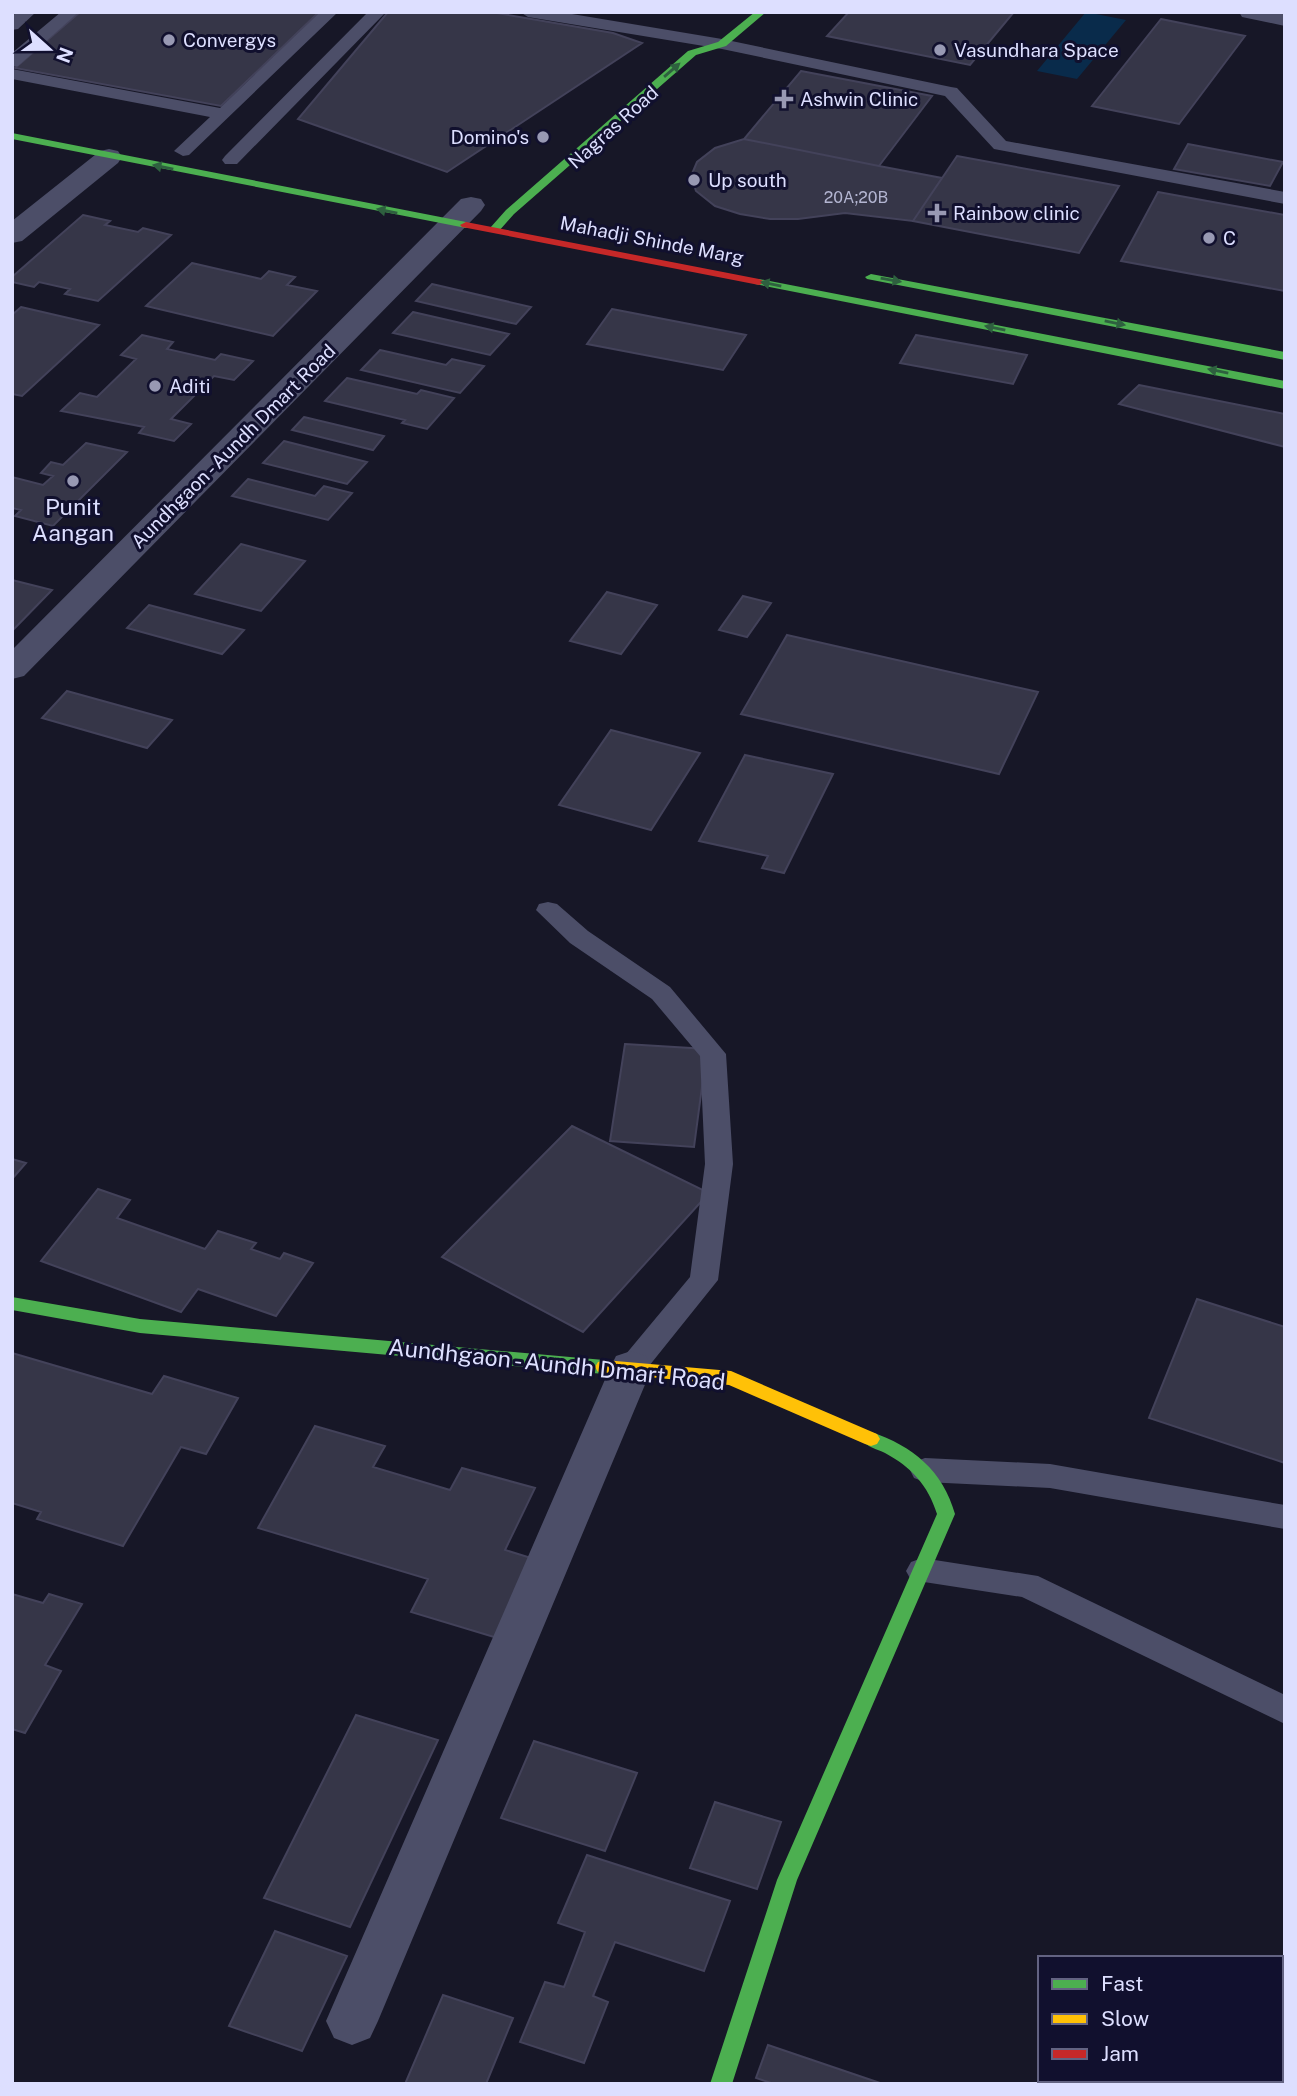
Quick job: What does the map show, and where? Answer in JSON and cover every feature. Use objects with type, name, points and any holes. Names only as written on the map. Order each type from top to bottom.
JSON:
[{"type":"main road","name":"Nagras Road","points":[[477,210],[692,52],[720,52],[761,12]]},
{"type":"main road","name":"Mahadji Shinde Marg","points":[[12,136],[109,157],[539,217],[526,237]]},
{"type":"main road","points":[[177,150],[257,165]]},
{"type":"main road","points":[[477,210],[494,230]]},
{"type":"main road","name":"Mahadji Shinde Marg","points":[[477,210],[494,230],[526,237],[1285,384]]},
{"type":"main road","points":[[855,274],[1285,356]]},
{"type":"main road","name":"Aundhgaon - Aundh Dmart Road","points":[[12,1303],[140,1326],[731,1378],[905,1454],[925,1470],[943,1493],[946,1514],[787,1880],[721,2084]]},
{"type":"street","points":[[1251,12],[1285,19]]},
{"type":"street","points":[[12,235],[109,157]]},
{"type":"street","name":"Aundhgaon - Aundh Dmart Road","points":[[12,669],[477,210]]},
{"type":"street","points":[[352,2021],[631,1368]]},
{"type":"lane","points":[[12,25],[28,12]]},
{"type":"lane","points":[[12,62],[71,12]]},
{"type":"lane","points":[[177,150],[224,114],[330,12]]},
{"type":"lane","points":[[219,158],[378,12]]},
{"type":"lane","points":[[528,12],[720,52],[951,92],[1000,145],[1285,198]]},
{"type":"lane","points":[[12,74],[224,114]]},
{"type":"lane","points":[[548,910],[579,937],[661,993],[713,1054],[719,1164],[704,1280],[631,1368]]},
{"type":"lane","points":[[925,1470],[1050,1476],[1285,1517]]},
{"type":"lane","points":[[922,1571],[1027,1585],[1285,1710]]},
{"type":"water","points":[[1086,12],[1126,20],[1077,79],[1037,71]]},
{"type":"building","name":"Convergys","points":[[80,12],[319,12],[221,106],[15,68]]},
{"type":"building","points":[[388,12],[491,12],[613,33],[642,43],[447,172],[298,119]]},
{"type":"building","name":"Vasundhara Space","points":[[849,12],[1014,12],[970,65],[827,36]]},
{"type":"building","points":[[1161,19],[1245,36],[1179,124],[1092,106]]},
{"type":"building","points":[[801,71],[932,96],[879,166],[744,139]]},
{"type":"building","points":[[744,139],[942,178],[913,221],[845,213],[798,219],[770,219],[740,214],[715,206],[696,191],[691,176],[697,162],[715,148]]},
{"type":"building","points":[[1188,144],[1283,162],[1270,186],[1174,169]]},
{"type":"building","points":[[957,156],[1119,186],[1079,253],[913,221]]},
{"type":"building","name":"C","points":[[1158,192],[1285,215],[1285,291],[1121,261]]},
{"type":"building","points":[[83,215],[110,221],[105,225],[138,232],[143,228],[171,235],[98,301],[65,294],[70,289],[39,282],[34,287],[12,282],[12,277]]},
{"type":"building","points":[[192,263],[261,279],[269,271],[295,277],[287,285],[317,291],[273,336],[146,306]]},
{"type":"building","points":[[432,284],[531,307],[516,324],[416,301]]},
{"type":"building","points":[[21,307],[99,325],[22,396],[12,394],[12,315]]},
{"type":"building","points":[[612,309],[746,335],[723,370],[587,344]]},
{"type":"building","points":[[413,312],[509,334],[490,355],[393,333]]},
{"type":"building","name":"Aditi","points":[[142,335],[173,342],[167,349],[215,360],[221,354],[253,361],[234,380],[214,376],[171,419],[191,424],[174,441],[139,433],[144,427],[61,411],[80,393],[97,397],[136,359],[121,355]]},
{"type":"building","points":[[916,335],[1027,355],[1013,384],[900,363]]},
{"type":"building","points":[[380,350],[446,365],[452,359],[484,366],[460,393],[361,370]]},
{"type":"building","points":[[347,378],[417,394],[421,390],[454,398],[427,429],[402,423],[405,420],[325,401]]},
{"type":"building","points":[[1139,385],[1285,414],[1285,447],[1119,404]]},
{"type":"building","points":[[304,417],[384,436],[373,450],[292,430]]},
{"type":"building","points":[[284,441],[367,462],[347,484],[263,463]]},
{"type":"building","name":"Punit Aangan","points":[[86,443],[127,452],[53,526],[15,516],[21,510],[12,508],[12,477],[43,485],[53,476],[41,473],[51,462],[63,465]]},
{"type":"building","points":[[248,479],[315,496],[324,486],[352,493],[328,520],[232,496]]},
{"type":"building","points":[[241,544],[305,561],[261,611],[195,594]]},
{"type":"building","points":[[12,580],[52,590],[12,631]]},
{"type":"building","points":[[607,592],[657,605],[621,654],[570,641]]},
{"type":"building","points":[[743,596],[771,603],[747,637],[719,630]]},
{"type":"building","points":[[149,605],[244,630],[222,654],[127,628]]},
{"type":"building","points":[[787,635],[1038,692],[999,774],[741,714]]},
{"type":"building","points":[[67,691],[172,720],[147,748],[42,718]]},
{"type":"building","points":[[611,730],[700,753],[651,830],[559,805]]},
{"type":"building","points":[[745,755],[833,774],[784,873],[762,868],[768,856],[699,841]]},
{"type":"building","points":[[625,1044],[707,1049],[694,1147],[610,1141]]},
{"type":"building","points":[[572,1126],[709,1193],[583,1332],[442,1257]]},
{"type":"building","points":[[12,1159],[26,1163],[12,1179]]},
{"type":"building","points":[[98,1189],[130,1200],[117,1218],[205,1249],[218,1231],[256,1243],[251,1249],[280,1259],[284,1253],[313,1263],[276,1316],[198,1289],[181,1312],[41,1261]]},
{"type":"building","points":[[1197,1299],[1285,1327],[1285,1463],[1149,1418]]},
{"type":"building","points":[[12,1353],[152,1394],[164,1376],[238,1398],[206,1454],[181,1447],[123,1546],[37,1519],[41,1512],[12,1503]]},
{"type":"building","points":[[315,1426],[385,1446],[373,1467],[450,1490],[462,1468],[535,1488],[505,1550],[541,1561],[504,1640],[411,1612],[428,1579],[258,1528]]},
{"type":"building","points":[[12,1594],[43,1603],[49,1594],[82,1604],[45,1665],[61,1671],[25,1733],[12,1729]]},
{"type":"building","points":[[356,1715],[438,1740],[350,1927],[264,1898]]},
{"type":"building","points":[[534,1741],[637,1773],[605,1851],[501,1818]]},
{"type":"building","points":[[715,1802],[781,1822],[757,1889],[690,1868]]},
{"type":"building","points":[[587,1855],[730,1901],[704,1971],[615,1942],[593,1996],[608,2002],[584,2063],[520,2042],[545,1982],[564,1987],[585,1932],[558,1923]]},
{"type":"building","points":[[275,1931],[347,1956],[302,2051],[229,2026]]},
{"type":"building","points":[[443,1995],[513,2018],[486,2084],[405,2084]]},
{"type":"building","points":[[768,2045],[883,2084],[774,2084],[756,2078]]},
{"type":"traffic: fast","points":[[494,230],[510,212],[692,53],[722,44],[761,12]]},
{"type":"traffic: fast","points":[[12,136],[466,225]]},
{"type":"traffic: fast","points":[[871,277],[1285,356]]},
{"type":"traffic: fast","points":[[759,282],[1285,385]]},
{"type":"traffic: fast","points":[[12,1303],[140,1326],[604,1367]]},
{"type":"traffic: fast","points":[[721,2084],[787,1880],[946,1514],[942,1499],[928,1476],[909,1459],[871,1439]]},
{"type":"traffic: slow","points":[[604,1367],[731,1378],[871,1439]]},
{"type":"traffic: jam","points":[[466,225],[759,282]]},
{"type":"place","name":"Convergys","points":[[169,40]]},
{"type":"place","name":"Vasundhara Space","points":[[940,50]]},
{"type":"place","name":"Ashwin Clinic","points":[[784,99]]},
{"type":"place","name":"Domino's","points":[[543,137]]},
{"type":"place","name":"Up south","points":[[694,180]]},
{"type":"place","name":"Rainbow clinic","points":[[937,213]]},
{"type":"place","name":"C","points":[[1209,238]]},
{"type":"place","name":"Aditi","points":[[155,386]]},
{"type":"place","name":"Punit Aangan","points":[[73,481]]}]
